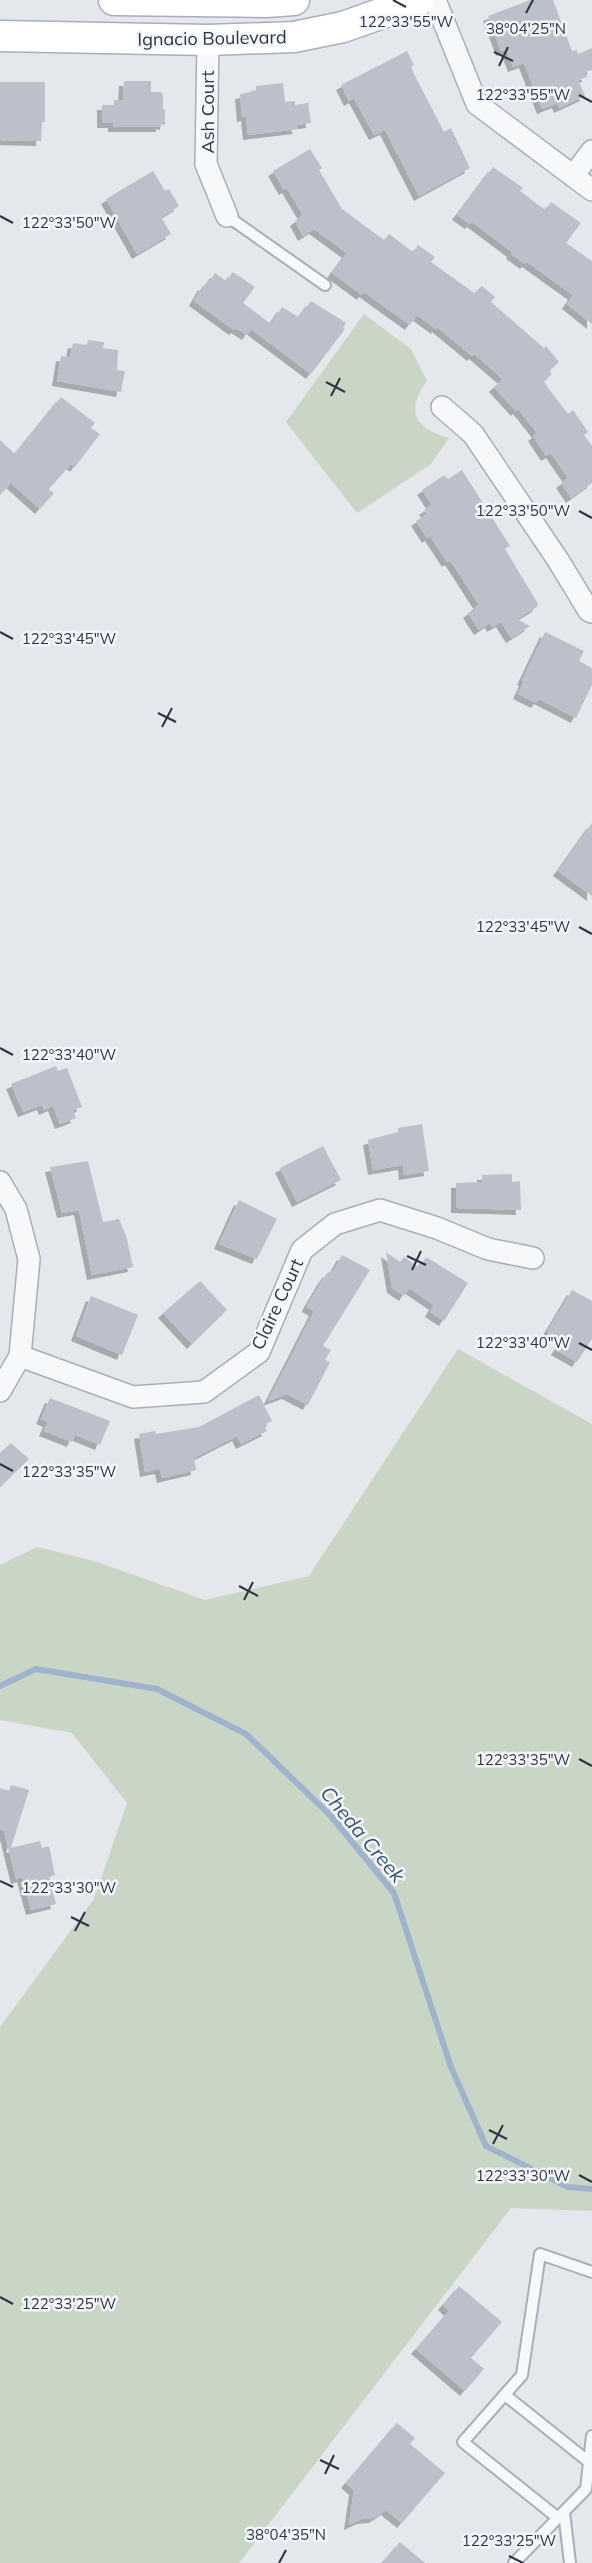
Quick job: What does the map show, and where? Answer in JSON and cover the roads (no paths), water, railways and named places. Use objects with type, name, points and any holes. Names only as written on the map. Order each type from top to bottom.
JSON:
[{"type":"main road","name":"Ignacio Boulevard","points":[[114,0],[266,2],[294,0]]},
{"type":"main road","name":"Ignacio Boulevard","points":[[0,36],[208,40],[294,37],[343,27],[419,0]]},
{"type":"street","points":[[435,0],[477,104],[592,190]]},
{"type":"street","name":"Ash Court","points":[[208,40],[206,164],[227,216]]},
{"type":"street","points":[[573,176],[592,151]]},
{"type":"street","points":[[442,407],[473,434],[558,560],[589,611],[592,612]]},
{"type":"street","points":[[0,1182],[16,1209],[29,1259],[20,1356],[0,1391]]},
{"type":"street","name":"Claire Court","points":[[20,1356],[133,1397],[204,1392],[259,1353],[302,1251],[335,1224],[380,1210],[437,1228],[488,1249],[533,1258]]},
{"type":"lane","points":[[227,216],[325,285]]},
{"type":"lane","points":[[570,2563],[561,2515],[463,2442],[522,2376],[540,2254],[592,2272]]},
{"type":"lane","points":[[506,2395],[589,2462]]},
{"type":"lane","points":[[514,2563],[586,2489],[592,2436]]},
{"type":"waterway","name":"Cheda Creek","points":[[0,1686],[36,1669],[157,1689],[246,1734],[330,1815],[394,1893],[451,2067],[486,2146],[568,2187],[592,2189]]}]
